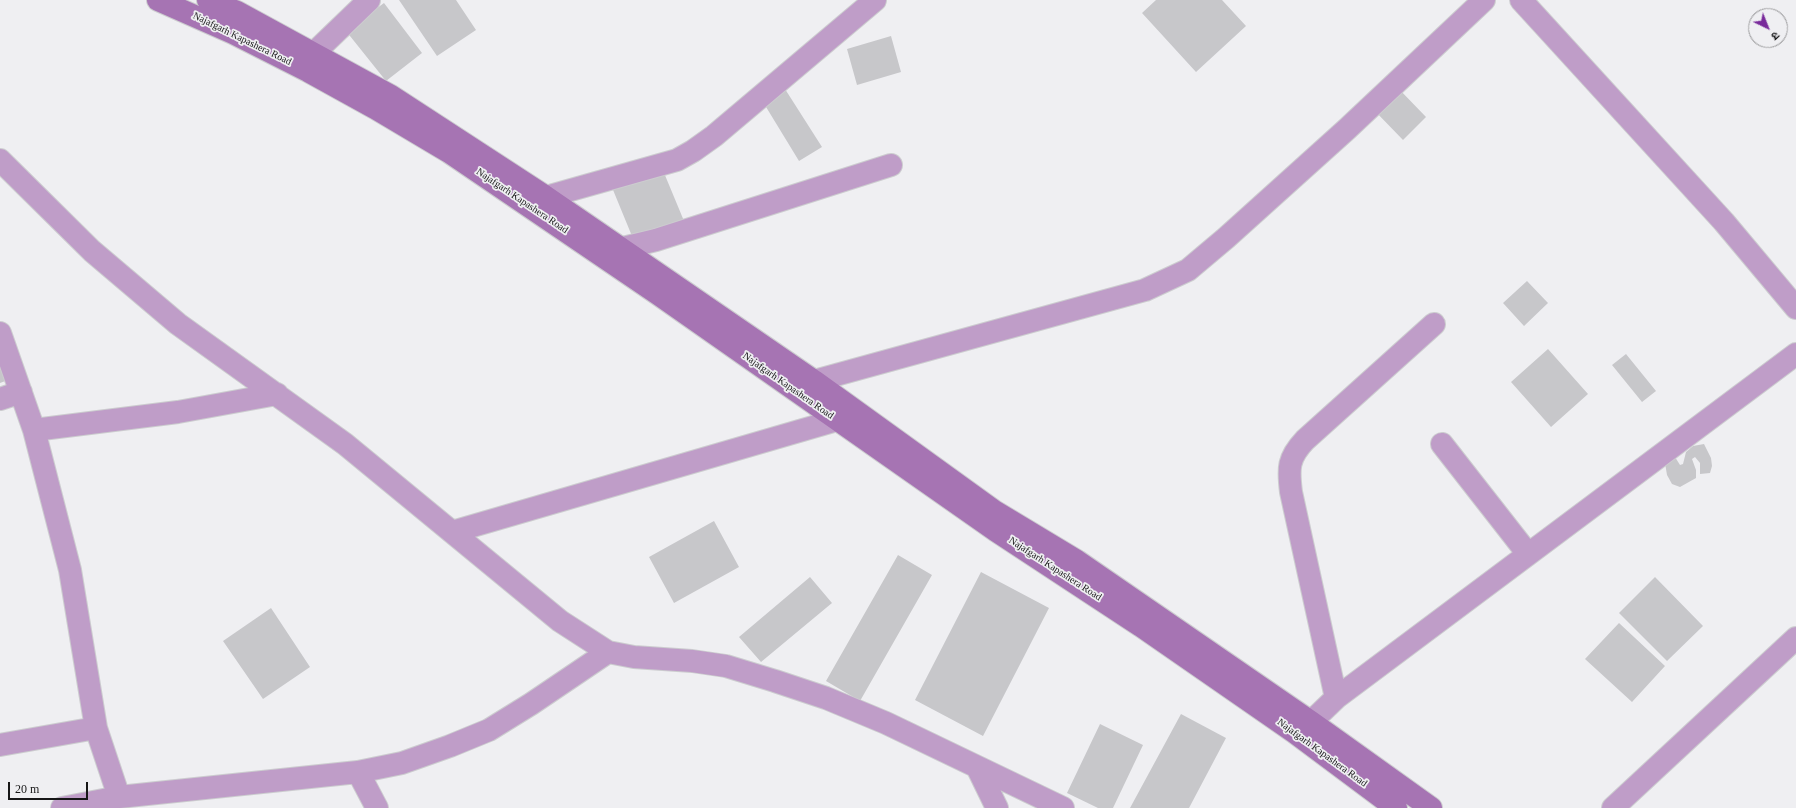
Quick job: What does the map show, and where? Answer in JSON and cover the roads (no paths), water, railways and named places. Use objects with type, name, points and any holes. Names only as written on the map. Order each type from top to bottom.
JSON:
[{"type":"main road","name":"Najafgarh Kapashera Road","points":[[158,0],[233,33],[308,71],[375,108],[449,152],[658,294],[995,530],[1141,626],[1294,732],[1396,808]]},
{"type":"main road","points":[[208,0],[237,12],[391,96],[546,197],[623,248],[814,381],[994,511],[1077,561],[1311,722],[1431,808]]},
{"type":"street","points":[[313,54],[369,0]]},
{"type":"street","points":[[546,197],[677,160],[693,151],[714,136],[875,0]]},
{"type":"street","points":[[814,381],[1145,290],[1188,270],[1268,202],[1484,0]]},
{"type":"street","points":[[1521,0],[1718,216],[1796,308]]},
{"type":"street","points":[[0,160],[92,251],[136,290],[178,324],[345,444],[560,621],[608,652],[634,658],[692,661],[726,666],[768,678],[826,698],[886,722],[1063,808]]},
{"type":"street","points":[[623,248],[656,240],[891,165]]},
{"type":"street","points":[[1336,698],[1291,492],[1289,476],[1292,457],[1305,440],[1434,324]]},
{"type":"street","points":[[0,333],[34,430],[70,570],[96,728],[119,797]]},
{"type":"street","points":[[1311,722],[1336,698],[1796,354]]},
{"type":"street","points":[[0,399],[21,392]]},
{"type":"street","points":[[34,430],[178,412],[277,394]]},
{"type":"street","points":[[452,532],[837,420]]},
{"type":"street","points":[[1442,444],[1528,554]]},
{"type":"street","points":[[1613,808],[1796,638]]},
{"type":"street","points":[[62,808],[119,797],[358,772],[402,763],[489,730],[531,704],[608,652]]},
{"type":"street","points":[[0,745],[96,728]]},
{"type":"street","points":[[977,767],[997,808]]},
{"type":"street","points":[[358,772],[377,808]]}]
